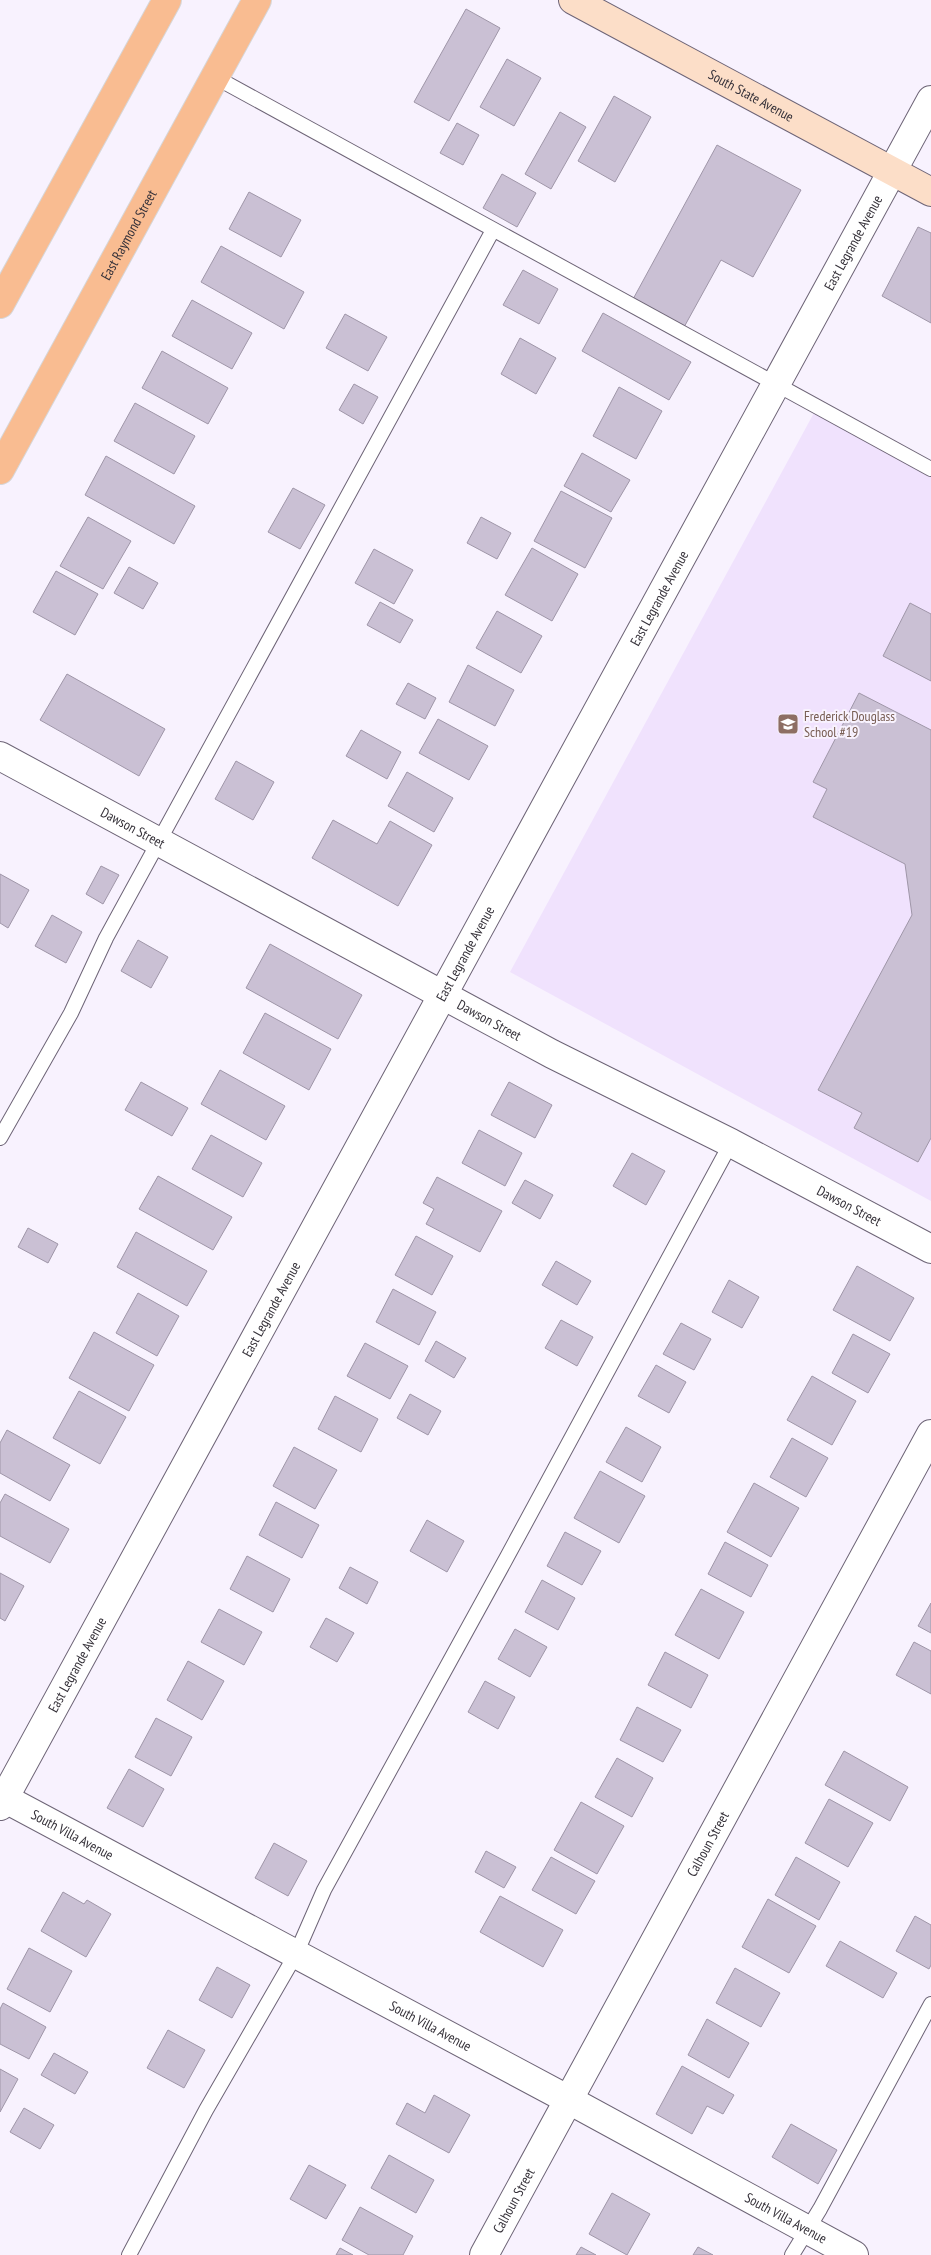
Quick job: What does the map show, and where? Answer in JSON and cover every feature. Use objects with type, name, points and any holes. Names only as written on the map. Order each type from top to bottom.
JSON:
[{"type":"main road","points":[[0,304],[167,0]]},
{"type":"main road","name":"East Raymond Street","points":[[0,470],[257,0]]},
{"type":"street","name":"South State Avenue","points":[[572,0],[931,192]]},
{"type":"street","name":"East Legrande Avenue","points":[[1,1800],[444,994],[931,100]]},
{"type":"street","name":"Dawson Street","points":[[0,756],[552,1054],[731,1143],[931,1249]]},
{"type":"street","name":"Calhoun Street","points":[[484,2255],[931,1434]]},
{"type":"street","name":"South Villa Avenue","points":[[1,1800],[296,1954],[854,2255]]},
{"type":"lane","points":[[215,77],[931,469]]},
{"type":"lane","points":[[0,1138],[71,1013],[106,938],[493,230]]},
{"type":"lane","points":[[129,2255],[206,2110],[296,1954],[324,1890],[731,1143]]},
{"type":"lane","points":[[792,2255],[806,2229],[820,2209],[931,2004]]},
{"type":"shaded area","name":"Frederick Douglass School #19","points":[[815,411],[931,475],[931,1201],[510,972]]},
{"type":"building","points":[[466,9],[500,28],[449,121],[414,102]]},
{"type":"building","points":[[507,59],[541,78],[514,126],[480,107]]},
{"type":"building","points":[[614,96],[651,117],[615,182],[578,161]]},
{"type":"building","points":[[560,112],[586,127],[551,189],[525,174]]},
{"type":"building","points":[[457,123],[479,135],[463,165],[440,153]]},
{"type":"building","points":[[717,145],[801,190],[753,277],[721,260],[683,329],[632,301]]},
{"type":"building","points":[[502,174],[536,193],[517,227],[483,208]]},
{"type":"building","points":[[249,192],[301,220],[281,257],[229,229]]},
{"type":"building","points":[[918,227],[931,233],[931,323],[882,296]]},
{"type":"building","points":[[221,246],[304,292],[284,329],[201,282]]},
{"type":"building","points":[[523,270],[558,289],[539,324],[503,305]]},
{"type":"building","points":[[192,300],[252,333],[232,369],[172,336]]},
{"type":"building","points":[[603,313],[691,362],[669,400],[582,351]]},
{"type":"building","points":[[345,314],[387,337],[368,371],[326,348]]},
{"type":"building","points":[[520,338],[556,358],[536,394],[501,374]]},
{"type":"building","points":[[162,351],[228,388],[208,424],[142,388]]},
{"type":"building","points":[[354,384],[378,397],[363,424],[339,410]]},
{"type":"building","points":[[619,387],[662,411],[636,459],[593,436]]},
{"type":"building","points":[[135,403],[195,436],[174,474],[114,441]]},
{"type":"building","points":[[582,453],[630,480],[611,512],[564,486]]},
{"type":"building","points":[[106,456],[195,506],[174,544],[85,495]]},
{"type":"building","points":[[293,488],[325,505],[300,549],[268,532]]},
{"type":"building","points":[[561,491],[612,518],[585,568],[534,541]]},
{"type":"building","points":[[88,517],[131,541],[103,589],[60,566]]},
{"type":"building","points":[[481,517],[511,533],[497,559],[467,543]]},
{"type":"building","points":[[532,548],[578,574],[552,621],[505,595]]},
{"type":"building","points":[[374,549],[413,570],[394,604],[355,583]]},
{"type":"building","points":[[129,567],[158,583],[143,609],[114,593]]},
{"type":"building","points":[[56,571],[98,594],[75,635],[33,612]]},
{"type":"building","points":[[380,602],[413,620],[400,643],[367,625]]},
{"type":"building","points":[[910,603],[931,614],[931,681],[883,656]]},
{"type":"building","points":[[497,611],[542,636],[521,673],[476,648]]},
{"type":"building","points":[[468,665],[514,690],[495,726],[449,702]]},
{"type":"building","points":[[67,674],[165,729],[139,776],[40,720]]},
{"type":"building","points":[[408,683],[436,698],[425,719],[396,704]]},
{"type":"building","points":[[859,693],[931,730],[931,1138],[918,1162],[854,1128],[862,1113],[818,1090],[912,915],[905,864],[813,817],[827,789],[813,782]]},
{"type":"building","points":[[438,719],[488,746],[469,780],[419,753]]},
{"type":"building","points":[[361,730],[401,752],[387,779],[346,756]]},
{"type":"building","points":[[236,761],[274,782],[253,820],[215,799]]},
{"type":"building","points":[[407,772],[453,798],[434,832],[388,806]]},
{"type":"building","points":[[333,820],[377,844],[390,821],[432,845],[398,906],[312,858]]},
{"type":"building","points":[[101,866],[119,875],[103,904],[86,894]]},
{"type":"building","points":[[0,874],[29,890],[8,928],[0,923]]},
{"type":"building","points":[[52,915],[82,932],[66,963],[35,946]]},
{"type":"building","points":[[138,940],[168,957],[151,988],[121,971]]},
{"type":"building","points":[[270,944],[362,995],[338,1039],[246,988]]},
{"type":"building","points":[[265,1013],[331,1049],[309,1090],[243,1053]]},
{"type":"building","points":[[220,1070],[285,1106],[266,1140],[201,1104]]},
{"type":"building","points":[[141,1082],[188,1108],[172,1136],[125,1110]]},
{"type":"building","points":[[509,1082],[552,1105],[535,1138],[491,1115]]},
{"type":"building","points":[[479,1130],[522,1153],[505,1186],[462,1163]]},
{"type":"building","points":[[211,1135],[262,1163],[243,1197],[192,1169]]},
{"type":"building","points":[[632,1153],[665,1171],[646,1205],[613,1186]]},
{"type":"building","points":[[158,1176],[232,1217],[213,1250],[139,1209]]},
{"type":"building","points":[[437,1177],[502,1211],[480,1252],[426,1224],[434,1209],[423,1203]]},
{"type":"building","points":[[525,1180],[553,1195],[540,1219],[512,1203]]},
{"type":"building","points":[[28,1228],[58,1244],[48,1263],[18,1247]]},
{"type":"building","points":[[136,1232],[207,1271],[187,1306],[117,1267]]},
{"type":"building","points":[[416,1236],[453,1256],[432,1295],[395,1275]]},
{"type":"building","points":[[556,1261],[591,1281],[577,1305],[542,1285]]},
{"type":"building","points":[[857,1266],[914,1298],[890,1341],[833,1310]]},
{"type":"building","points":[[729,1280],[759,1297],[742,1328],[712,1312]]},
{"type":"building","points":[[393,1289],[436,1312],[419,1345],[376,1322]]},
{"type":"building","points":[[138,1293],[179,1316],[157,1356],[116,1333]]},
{"type":"building","points":[[561,1320],[593,1337],[577,1366],[545,1348]]},
{"type":"building","points":[[681,1323],[711,1339],[694,1370],[663,1354]]},
{"type":"building","points":[[94,1332],[154,1365],[129,1411],[69,1378]]},
{"type":"building","points":[[853,1334],[890,1354],[868,1393],[832,1373]]},
{"type":"building","points":[[436,1341],[466,1358],[454,1378],[425,1361]]},
{"type":"building","points":[[365,1343],[408,1366],[390,1399],[347,1376]]},
{"type":"building","points":[[656,1365],[686,1382],[669,1413],[638,1396]]},
{"type":"building","points":[[812,1376],[856,1401],[832,1445],[787,1420]]},
{"type":"building","points":[[79,1391],[126,1417],[100,1464],[53,1438]]},
{"type":"building","points":[[410,1394],[441,1411],[428,1435],[397,1418]]},
{"type":"building","points":[[335,1396],[378,1419],[361,1452],[318,1429]]},
{"type":"building","points":[[626,1427],[661,1447],[642,1482],[606,1462]]},
{"type":"building","points":[[7,1430],[70,1465],[50,1501],[0,1473],[0,1443]]},
{"type":"building","points":[[792,1438],[828,1458],[806,1497],[770,1477]]},
{"type":"building","points":[[294,1447],[337,1470],[315,1509],[273,1486]]},
{"type":"building","points":[[600,1471],[645,1496],[619,1543],[574,1518]]},
{"type":"building","points":[[754,1483],[799,1508],[771,1557],[727,1532]]},
{"type":"building","points":[[5,1494],[69,1529],[50,1563],[0,1536],[0,1503]]},
{"type":"building","points":[[276,1502],[319,1525],[302,1558],[259,1535]]},
{"type":"building","points":[[427,1520],[464,1541],[447,1572],[410,1551]]},
{"type":"building","points":[[565,1532],[601,1551],[582,1585],[547,1566]]},
{"type":"building","points":[[725,1542],[768,1565],[751,1597],[708,1574]]},
{"type":"building","points":[[247,1556],[290,1579],[273,1612],[230,1589]]},
{"type":"building","points":[[350,1567],[378,1582],[367,1604],[339,1588]]},
{"type":"building","points":[[0,1573],[24,1586],[5,1621],[0,1618]]},
{"type":"building","points":[[542,1580],[575,1598],[558,1630],[525,1612]]},
{"type":"building","points":[[701,1589],[744,1612],[719,1659],[675,1635]]},
{"type":"building","points":[[931,1603],[931,1633],[918,1626]]},
{"type":"building","points":[[219,1609],[262,1632],[244,1665],[201,1642]]},
{"type":"building","points":[[326,1618],[354,1633],[337,1662],[310,1647]]},
{"type":"building","points":[[515,1629],[547,1647],[530,1677],[498,1659]]},
{"type":"building","points":[[914,1642],[931,1651],[931,1694],[896,1675]]},
{"type":"building","points":[[665,1652],[708,1675],[691,1708],[648,1685]]},
{"type":"building","points":[[188,1661],[224,1681],[202,1720],[167,1700]]},
{"type":"building","points":[[485,1681],[515,1697],[498,1729],[468,1712]]},
{"type":"building","points":[[637,1707],[681,1730],[663,1762],[620,1740]]},
{"type":"building","points":[[156,1718],[192,1737],[171,1776],[135,1757]]},
{"type":"building","points":[[844,1751],[908,1787],[890,1821],[825,1785]]},
{"type":"building","points":[[617,1758],[653,1778],[632,1817],[595,1797]]},
{"type":"building","points":[[129,1769],[164,1789],[143,1827],[107,1808]]},
{"type":"building","points":[[829,1799],[873,1823],[848,1867],[805,1843]]},
{"type":"building","points":[[581,1802],[624,1826],[597,1874],[554,1850]]},
{"type":"building","points":[[274,1843],[307,1861],[288,1896],[255,1878]]},
{"type":"building","points":[[486,1851],[516,1867],[504,1888],[475,1872]]},
{"type":"building","points":[[551,1857],[595,1881],[576,1914],[532,1890]]},
{"type":"building","points":[[796,1857],[840,1882],[819,1920],[775,1895]]},
{"type":"building","points":[[63,1892],[84,1904],[87,1900],[111,1914],[86,1957],[41,1931]]},
{"type":"building","points":[[500,1896],[563,1930],[543,1967],[480,1932]]},
{"type":"building","points":[[768,1899],[816,1926],[789,1973],[742,1947]]},
{"type":"building","points":[[915,1916],[931,1925],[931,1965],[929,1969],[896,1951]]},
{"type":"building","points":[[840,1941],[897,1973],[883,1998],[826,1966]]},
{"type":"building","points":[[29,1948],[72,1971],[50,2012],[7,1989]]},
{"type":"building","points":[[217,1967],[250,1985],[232,2018],[199,2000]]},
{"type":"building","points":[[735,1968],[780,1993],[761,2027],[716,2003]]},
{"type":"building","points":[[3,2003],[46,2027],[29,2059],[0,2044],[0,2009]]},
{"type":"building","points":[[707,2019],[749,2043],[729,2078],[688,2055]]},
{"type":"building","points":[[168,2030],[205,2050],[184,2088],[147,2068]]},
{"type":"building","points":[[54,2053],[88,2072],[75,2094],[41,2075]]},
{"type":"building","points":[[682,2066],[734,2095],[723,2114],[707,2106],[692,2134],[656,2114]]},
{"type":"building","points":[[0,2069],[18,2079],[0,2112]]},
{"type":"building","points":[[434,2095],[470,2115],[449,2153],[396,2124],[407,2103],[425,2113]]},
{"type":"building","points":[[24,2108],[54,2125],[40,2149],[10,2132]]},
{"type":"building","points":[[791,2124],[837,2150],[818,2184],[772,2157]]},
{"type":"building","points":[[389,2155],[434,2180],[416,2213],[371,2188]]},
{"type":"building","points":[[309,2165],[346,2185],[326,2219],[290,2199]]},
{"type":"building","points":[[612,2193],[650,2214],[627,2255],[589,2234]]},
{"type":"building","points":[[360,2207],[413,2236],[403,2255],[369,2255],[342,2240]]},
{"type":"building","points":[[581,2247],[596,2255],[576,2255]]},
{"type":"building","points":[[698,2247],[713,2255],[693,2255]]},
{"type":"building","points":[[340,2248],[353,2255],[336,2255]]},
{"type":"place","name":"Frederick Douglass School #19","points":[[788,724]]}]
